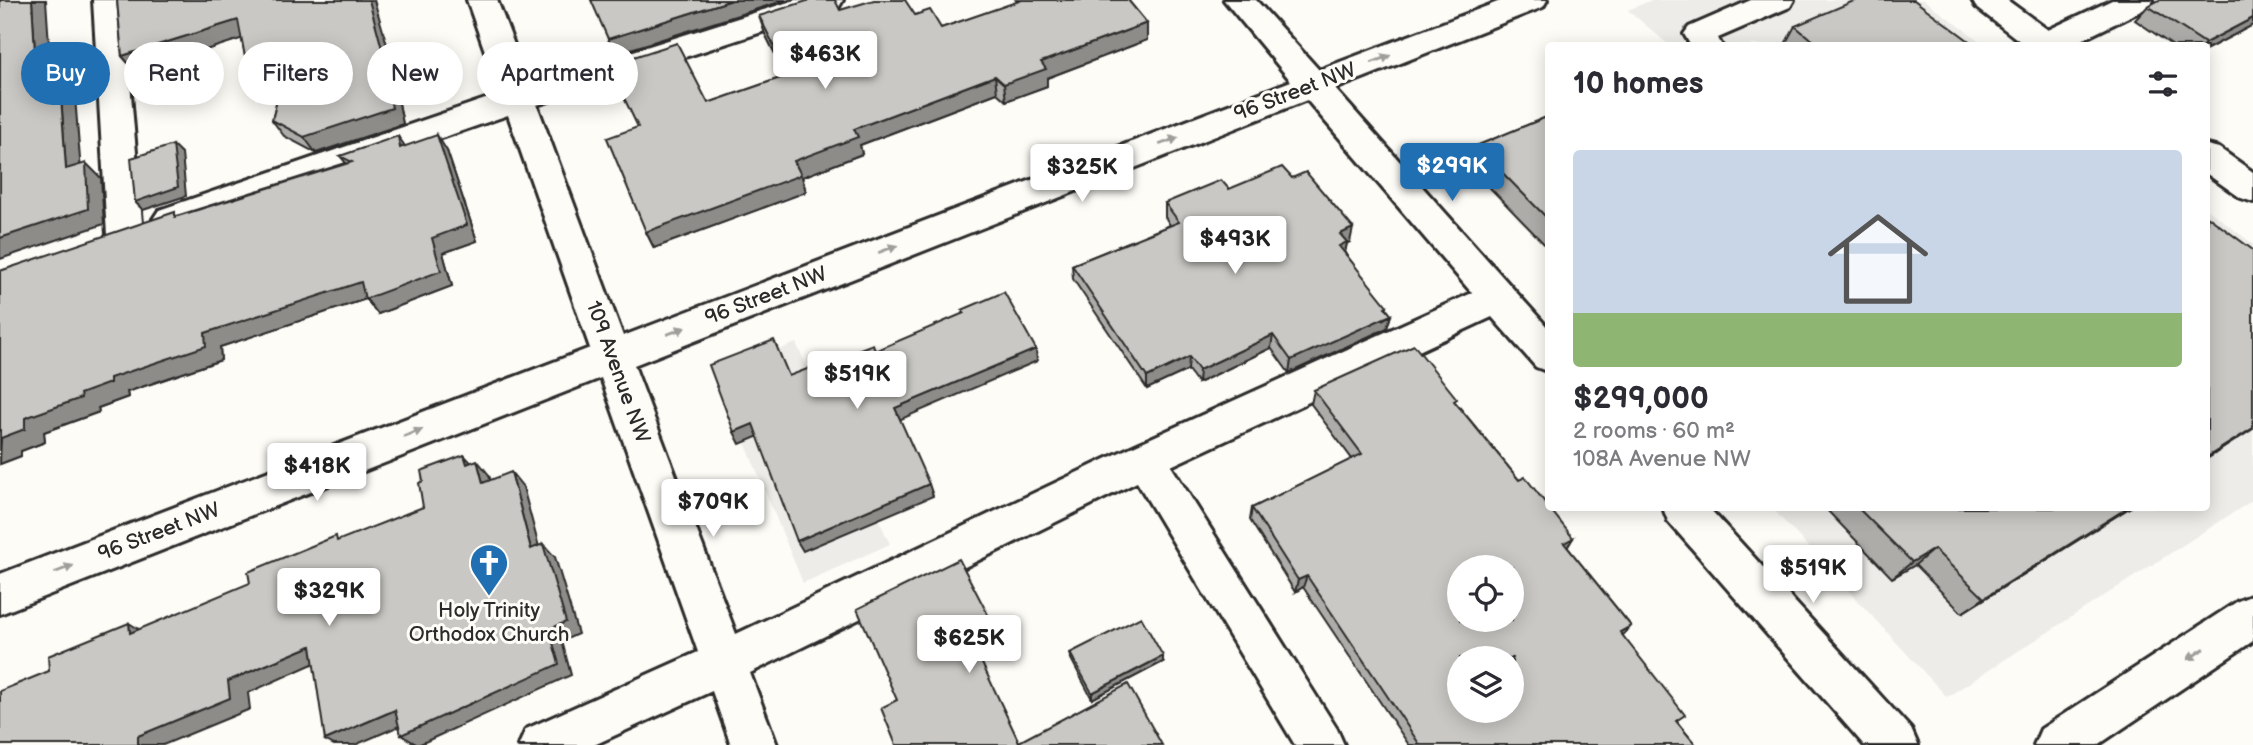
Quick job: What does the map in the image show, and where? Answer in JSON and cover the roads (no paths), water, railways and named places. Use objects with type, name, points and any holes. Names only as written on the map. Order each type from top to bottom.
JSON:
[{"type":"street","points":[[108,0],[113,239],[503,105]]},
{"type":"street","name":"109 Avenue NW","points":[[482,0],[498,42]]},
{"type":"street","points":[[638,61],[828,0]]},
{"type":"street","points":[[1239,0],[1545,352]]},
{"type":"street","name":"96 Street NW","points":[[0,593],[1532,0]]},
{"type":"street","points":[[1705,42],[1700,34],[1779,0]]},
{"type":"street","points":[[1987,0],[2042,42]]},
{"type":"street","points":[[2052,42],[2138,0]]},
{"type":"street","name":"109 Avenue NW","points":[[522,105],[754,745]]},
{"type":"street","points":[[2210,159],[2253,190]]},
{"type":"street","points":[[542,745],[725,662],[1145,459],[1497,298]]},
{"type":"street","points":[[1145,459],[1321,745]]},
{"type":"street","points":[[1686,511],[1895,745]]},
{"type":"street","points":[[2057,745],[2250,623]]},
{"type":"place","name":"Holy Trinity Orthodox Church","points":[[489,597]]}]
